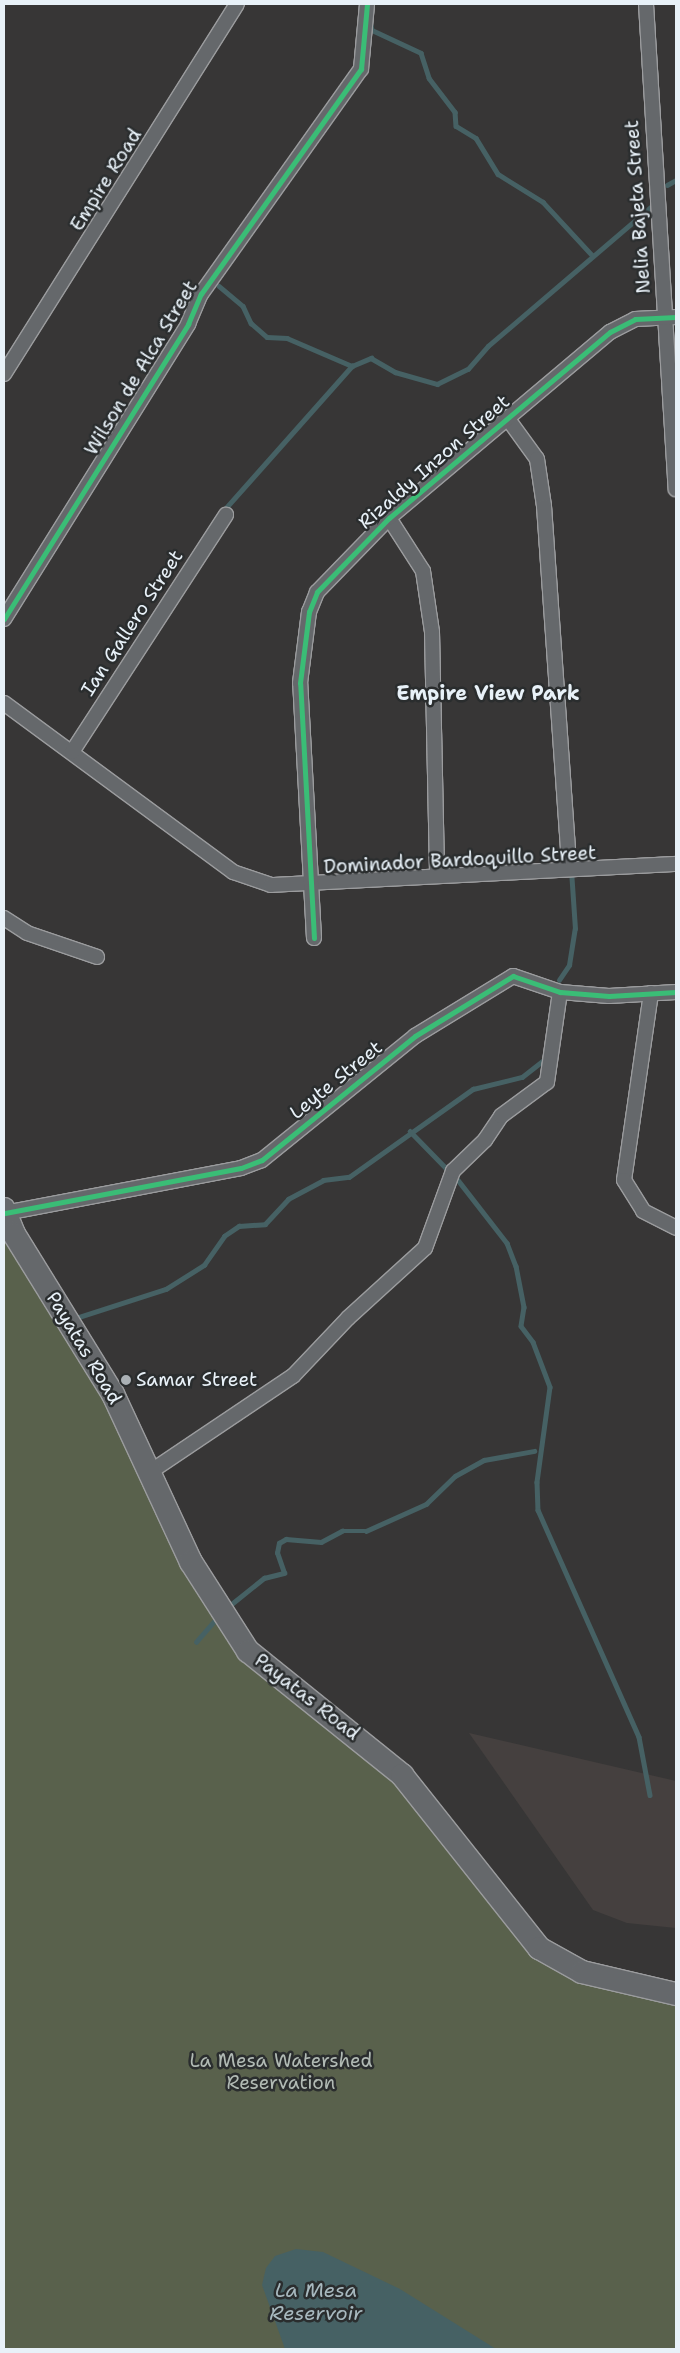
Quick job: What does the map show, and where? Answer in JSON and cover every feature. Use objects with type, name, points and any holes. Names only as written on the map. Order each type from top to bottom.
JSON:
[{"type":"main road","name":"Payatas Road","points":[[4,1211],[113,1394],[191,1562],[248,1651],[402,1775],[539,1948],[582,1972],[676,1994]]},
{"type":"street","name":"Empire Road","points":[[4,374],[237,4]]},
{"type":"street","name":"Nelia Bajeta Street","points":[[646,4],[649,102],[671,317],[676,489]]},
{"type":"street","name":"Wilson de Alca Street","points":[[4,619],[188,324],[201,294],[361,69],[368,8]]},
{"type":"street","name":"Rizaldy Inzon Street","points":[[314,938],[309,884],[300,712],[309,612],[317,592],[389,518],[622,323],[671,317]]},
{"type":"street","points":[[511,416],[537,459],[544,506],[569,867]]},
{"type":"street","name":"Ian Gallero Street","points":[[72,752],[226,515]]},
{"type":"street","points":[[389,518],[424,571],[432,632],[437,875]]},
{"type":"street","name":"Dominador Bardoquillo Street","points":[[4,702],[233,872],[272,885],[569,867],[676,864]]},
{"type":"street","points":[[4,918],[28,933],[98,957]]},
{"type":"street","name":"Leyte Street","points":[[4,1211],[241,1168],[262,1160],[415,1036],[513,976],[560,992],[609,996],[676,992]]},
{"type":"street","points":[[150,1472],[293,1376],[348,1318],[425,1248],[454,1171],[485,1140],[501,1116],[547,1082],[560,992]]},
{"type":"street","points":[[651,993],[624,1180],[642,1211],[676,1228]]},
{"type":"shaded area","points":[[469,1733],[676,1781],[676,1928],[627,1923],[593,1910]]},
{"type":"green space","name":"La Mesa Watershed Reservation","points":[[4,1209],[239,1638],[370,1746],[539,1948],[676,1994],[676,2349],[4,2349]]},
{"type":"water","name":"La Mesa Reservoir","points":[[296,2249],[323,2252],[400,2289],[496,2349],[285,2349],[262,2285],[266,2268],[275,2256]]},
{"type":"waterway","points":[[371,25],[372,30],[421,53],[429,78],[455,112],[456,126],[476,138],[498,174],[543,202],[592,255]]},
{"type":"waterway","points":[[667,185],[676,180]]},
{"type":"waterway","points":[[219,286],[243,306],[251,323],[267,337],[287,338],[352,366],[371,358],[395,372],[437,384],[468,369],[488,346],[653,205]]},
{"type":"waterway","points":[[224,510],[352,366]]},
{"type":"waterway","points":[[559,980],[569,965],[575,929],[571,871]]},
{"type":"waterway","points":[[73,1319],[166,1289],[204,1265],[224,1236],[239,1226],[265,1224],[288,1199],[323,1180],[349,1177],[473,1089],[522,1077],[545,1059]]},
{"type":"waterway","points":[[410,1131],[447,1169]]},
{"type":"waterway","points":[[458,1180],[507,1243],[516,1266],[524,1307],[521,1326],[533,1342],[550,1387],[537,1482],[538,1510],[639,1737],[650,1795]]},
{"type":"waterway","points":[[229,1606],[264,1578],[284,1573],[277,1553],[279,1543],[286,1539],[321,1542],[342,1531],[366,1531],[426,1504],[455,1476],[484,1460],[534,1451]]},
{"type":"waterway","points":[[196,1642],[218,1617]]},
{"type":"cycle path","points":[[4,619],[188,324],[201,294],[361,69],[367,4]]},
{"type":"cycle path","points":[[314,938],[300,683],[309,612],[317,592],[389,518],[610,332],[635,319],[676,317]]},
{"type":"cycle path","points":[[5,1213],[241,1168],[262,1160],[415,1036],[513,976],[560,992],[609,996],[676,992]]},
{"type":"place","name":"Samar Street","points":[[126,1380]]},
{"type":"district","name":"Empire View Park","points":[[488,693]]}]
